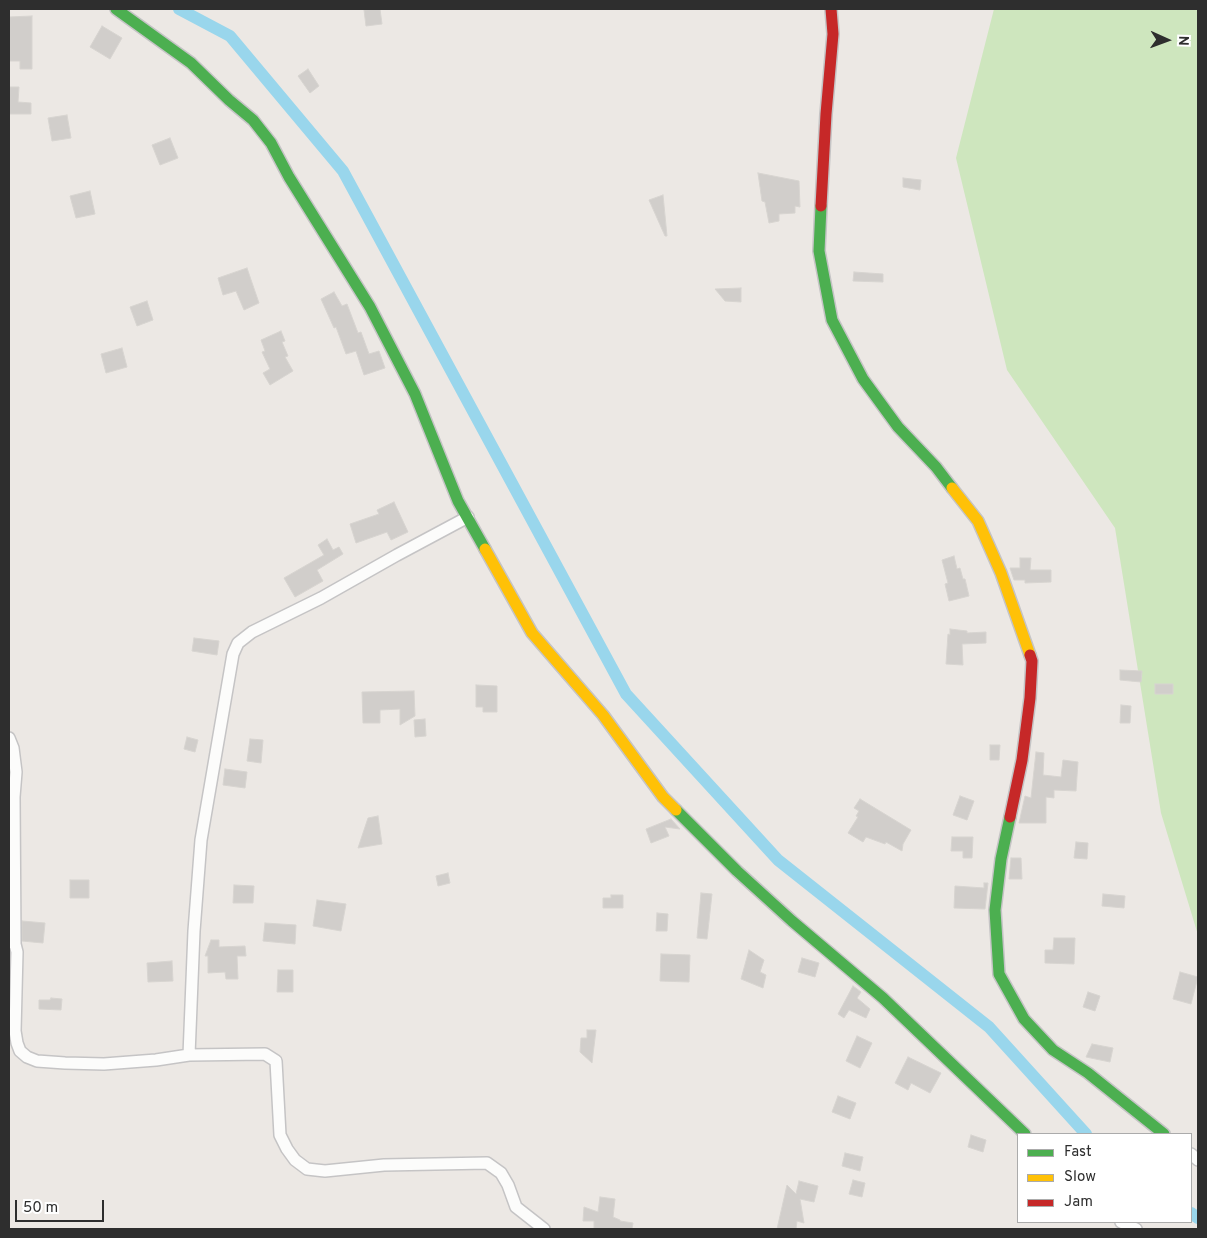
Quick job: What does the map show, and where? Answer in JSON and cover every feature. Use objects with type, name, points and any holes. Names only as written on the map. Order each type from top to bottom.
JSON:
[{"type":"street","points":[[116,9],[191,63],[229,100],[253,120],[271,143],[289,177],[370,307],[415,394],[458,501],[532,633],[603,715],[663,797],[737,871],[792,921],[884,998],[1024,1133]]},
{"type":"street","points":[[831,9],[833,34],[826,114],[819,251],[832,320],[863,379],[898,427],[936,467],[978,521],[1001,574],[1032,661],[1030,698],[1022,760],[1001,859],[995,910],[999,974],[1024,1019],[1053,1050],[1088,1074],[1163,1133]]},
{"type":"street","points":[[189,1055],[194,932],[201,840],[232,654],[238,643],[252,632],[321,598],[468,517]]},
{"type":"street","points":[[9,738],[13,748],[16,772],[12,943],[17,952],[15,1031],[20,1051],[27,1057],[37,1061],[104,1064],[189,1055],[265,1054],[276,1061],[280,1135],[286,1149],[295,1160],[307,1169],[325,1171],[384,1166],[487,1163],[501,1173],[508,1185],[516,1208],[544,1229]]},
{"type":"street","points":[[1123,1223],[1136,1229]]},
{"type":"green space","points":[[994,9],[1198,9],[1198,935],[1161,813],[1115,528],[1007,370],[956,158]]},
{"type":"building","points":[[380,9],[382,24],[366,26],[364,10]]},
{"type":"building","points":[[32,16],[32,69],[20,69],[20,61],[9,61],[9,17]]},
{"type":"building","points":[[102,26],[122,38],[110,59],[90,47]]},
{"type":"building","points":[[308,69],[319,86],[310,93],[298,76]]},
{"type":"building","points":[[9,87],[19,87],[18,102],[31,103],[31,114],[9,114]]},
{"type":"building","points":[[67,115],[71,138],[52,141],[48,118]]},
{"type":"building","points":[[170,138],[178,158],[160,165],[152,145]]},
{"type":"building","points":[[758,173],[799,181],[800,207],[795,206],[795,213],[779,214],[779,221],[769,223],[765,202],[762,201]]},
{"type":"building","points":[[903,178],[921,180],[920,190],[903,187]]},
{"type":"building","points":[[90,191],[95,214],[76,218],[70,196]]},
{"type":"building","points":[[663,195],[667,236],[665,236],[649,200]]},
{"type":"building","points":[[247,268],[259,303],[244,310],[236,291],[223,295],[218,278]]},
{"type":"building","points":[[854,272],[883,274],[883,282],[853,281]]},
{"type":"building","points":[[741,288],[741,302],[725,301],[715,289]]},
{"type":"building","points":[[334,292],[342,306],[347,304],[358,333],[361,332],[369,354],[379,351],[385,368],[364,375],[356,351],[346,354],[336,327],[334,328],[321,299]]},
{"type":"building","points":[[147,301],[153,320],[137,326],[130,307]]},
{"type":"building","points":[[281,331],[285,341],[282,342],[288,356],[285,357],[293,371],[270,385],[263,373],[270,369],[262,352],[265,351],[261,340]]},
{"type":"building","points":[[122,348],[127,367],[106,373],[101,354]]},
{"type":"building","points":[[394,502],[408,532],[391,540],[387,532],[356,543],[350,524],[379,514],[377,510]]},
{"type":"building","points":[[327,539],[333,550],[339,547],[343,554],[317,570],[323,581],[295,597],[284,578],[324,555],[318,545]]},
{"type":"building","points":[[954,556],[957,569],[960,568],[963,579],[965,579],[969,596],[949,601],[945,584],[948,583],[942,560]]},
{"type":"building","points":[[1020,558],[1031,558],[1030,570],[1051,570],[1051,582],[1025,583],[1025,580],[1014,580],[1010,568],[1020,568]]},
{"type":"building","points":[[950,629],[967,631],[967,633],[986,632],[986,643],[962,644],[963,665],[946,664]]},
{"type":"building","points":[[194,638],[219,641],[217,655],[192,651]]},
{"type":"building","points":[[1120,670],[1142,671],[1141,682],[1120,680]]},
{"type":"building","points":[[1155,684],[1173,684],[1173,694],[1155,694]]},
{"type":"building","points":[[476,685],[497,686],[497,712],[483,712],[483,707],[476,707]]},
{"type":"building","points":[[414,691],[415,716],[400,725],[400,709],[380,710],[380,723],[363,723],[362,692]]},
{"type":"building","points":[[1121,705],[1131,706],[1130,723],[1120,723]]},
{"type":"building","points":[[425,719],[426,736],[415,737],[414,720]]},
{"type":"building","points":[[187,737],[198,740],[195,752],[184,749]]},
{"type":"building","points":[[250,739],[263,740],[261,763],[247,761]]},
{"type":"building","points":[[990,745],[1000,745],[999,760],[990,760]]},
{"type":"building","points":[[1036,752],[1044,753],[1043,775],[1061,777],[1063,760],[1078,762],[1076,791],[1054,790],[1054,798],[1046,797],[1046,823],[1019,823],[1025,796],[1031,798]]},
{"type":"building","points":[[225,769],[247,772],[245,788],[223,785]]},
{"type":"building","points":[[960,796],[974,801],[967,820],[953,815]]},
{"type":"building","points":[[860,799],[911,830],[903,844],[902,851],[886,842],[885,844],[866,837],[863,842],[848,833],[858,817],[856,816],[859,811],[854,808]]},
{"type":"building","points":[[378,816],[382,844],[358,848],[368,818]]},
{"type":"building","points":[[671,819],[680,829],[665,827],[669,836],[651,843],[646,829]]},
{"type":"building","points":[[952,837],[973,837],[972,858],[963,858],[963,851],[951,851]]},
{"type":"building","points":[[1076,842],[1088,843],[1087,859],[1074,858]]},
{"type":"building","points":[[1011,858],[1021,858],[1022,879],[1009,879]]},
{"type":"building","points":[[448,873],[450,883],[438,886],[436,876]]},
{"type":"building","points":[[70,880],[89,880],[89,898],[70,898]]},
{"type":"building","points":[[984,883],[988,883],[985,909],[954,908],[955,886],[984,888]]},
{"type":"building","points":[[234,885],[254,886],[253,903],[233,903]]},
{"type":"building","points":[[701,893],[712,894],[707,939],[697,938]]},
{"type":"building","points":[[1103,894],[1125,896],[1124,908],[1102,906]]},
{"type":"building","points":[[611,895],[623,895],[623,908],[603,908],[603,898],[611,898]]},
{"type":"building","points":[[317,900],[346,904],[341,931],[313,926]]},
{"type":"building","points":[[657,913],[668,914],[667,931],[656,931]]},
{"type":"building","points":[[22,921],[45,923],[43,943],[22,941]]},
{"type":"building","points":[[265,923],[296,925],[295,944],[263,941]]},
{"type":"building","points":[[1054,938],[1075,938],[1074,964],[1045,963],[1045,950],[1053,950]]},
{"type":"building","points":[[211,940],[219,940],[219,947],[245,946],[246,956],[237,956],[238,979],[226,979],[225,972],[208,973],[208,956],[205,956]]},
{"type":"building","points":[[749,950],[764,960],[760,972],[766,975],[763,988],[741,979]]},
{"type":"building","points":[[661,954],[690,955],[689,982],[660,981]]},
{"type":"building","points":[[802,958],[819,963],[815,977],[798,972]]},
{"type":"building","points":[[172,961],[173,981],[148,982],[147,963]]},
{"type":"building","points":[[278,970],[293,970],[293,992],[277,992]]},
{"type":"building","points":[[1180,972],[1198,977],[1191,1004],[1173,999]]},
{"type":"building","points":[[853,986],[861,992],[857,998],[870,1009],[866,1018],[849,1010],[844,1018],[838,1014]]},
{"type":"building","points":[[1088,992],[1100,996],[1095,1011],[1083,1007]]},
{"type":"building","points":[[51,998],[62,999],[61,1010],[39,1009],[39,1000],[50,1000]]},
{"type":"building","points":[[587,1030],[596,1030],[592,1063],[580,1052],[581,1038],[587,1038]]},
{"type":"building","points":[[857,1036],[872,1043],[860,1068],[846,1061]]},
{"type":"building","points":[[1092,1044],[1113,1048],[1110,1062],[1086,1057]]},
{"type":"building","points":[[908,1057],[941,1073],[930,1093],[911,1083],[908,1090],[895,1083]]},
{"type":"building","points":[[838,1096],[856,1103],[850,1119],[832,1112]]},
{"type":"building","points":[[971,1135],[986,1140],[983,1152],[968,1147]]},
{"type":"building","points":[[845,1153],[863,1157],[860,1171],[842,1166]]},
{"type":"building","points":[[853,1180],[865,1183],[862,1197],[849,1194]]},
{"type":"building","points":[[799,1181],[818,1186],[814,1202],[800,1199],[804,1223],[797,1221],[796,1229],[777,1229],[787,1185],[796,1194]]},
{"type":"building","points":[[600,1197],[615,1199],[613,1217],[620,1221],[633,1223],[632,1229],[594,1229],[594,1221],[583,1221],[584,1207],[598,1212]]},
{"type":"waterway","points":[[179,9],[230,36],[343,171],[626,694],[778,860],[989,1027],[1085,1133]]},
{"type":"waterway","points":[[1192,1214],[1198,1218]]},
{"type":"traffic: fast","points":[[116,9],[191,63],[229,100],[253,120],[271,143],[289,177],[370,307],[415,394],[458,501],[485,549]]},
{"type":"traffic: fast","points":[[821,206],[819,251],[832,320],[863,379],[898,427],[936,467],[952,488]]},
{"type":"traffic: fast","points":[[676,810],[737,871],[792,921],[883,998],[1024,1133]]},
{"type":"traffic: fast","points":[[1010,817],[1001,859],[995,910],[999,974],[1024,1019],[1053,1050],[1088,1073],[1163,1133]]},
{"type":"traffic: slow","points":[[952,488],[978,521],[1001,573],[1030,655]]},
{"type":"traffic: slow","points":[[485,549],[532,633],[603,715],[663,797],[676,810]]},
{"type":"traffic: jam","points":[[821,206],[833,34],[831,9]]},
{"type":"traffic: jam","points":[[1010,817],[1022,760],[1030,698],[1032,661],[1030,655]]}]
